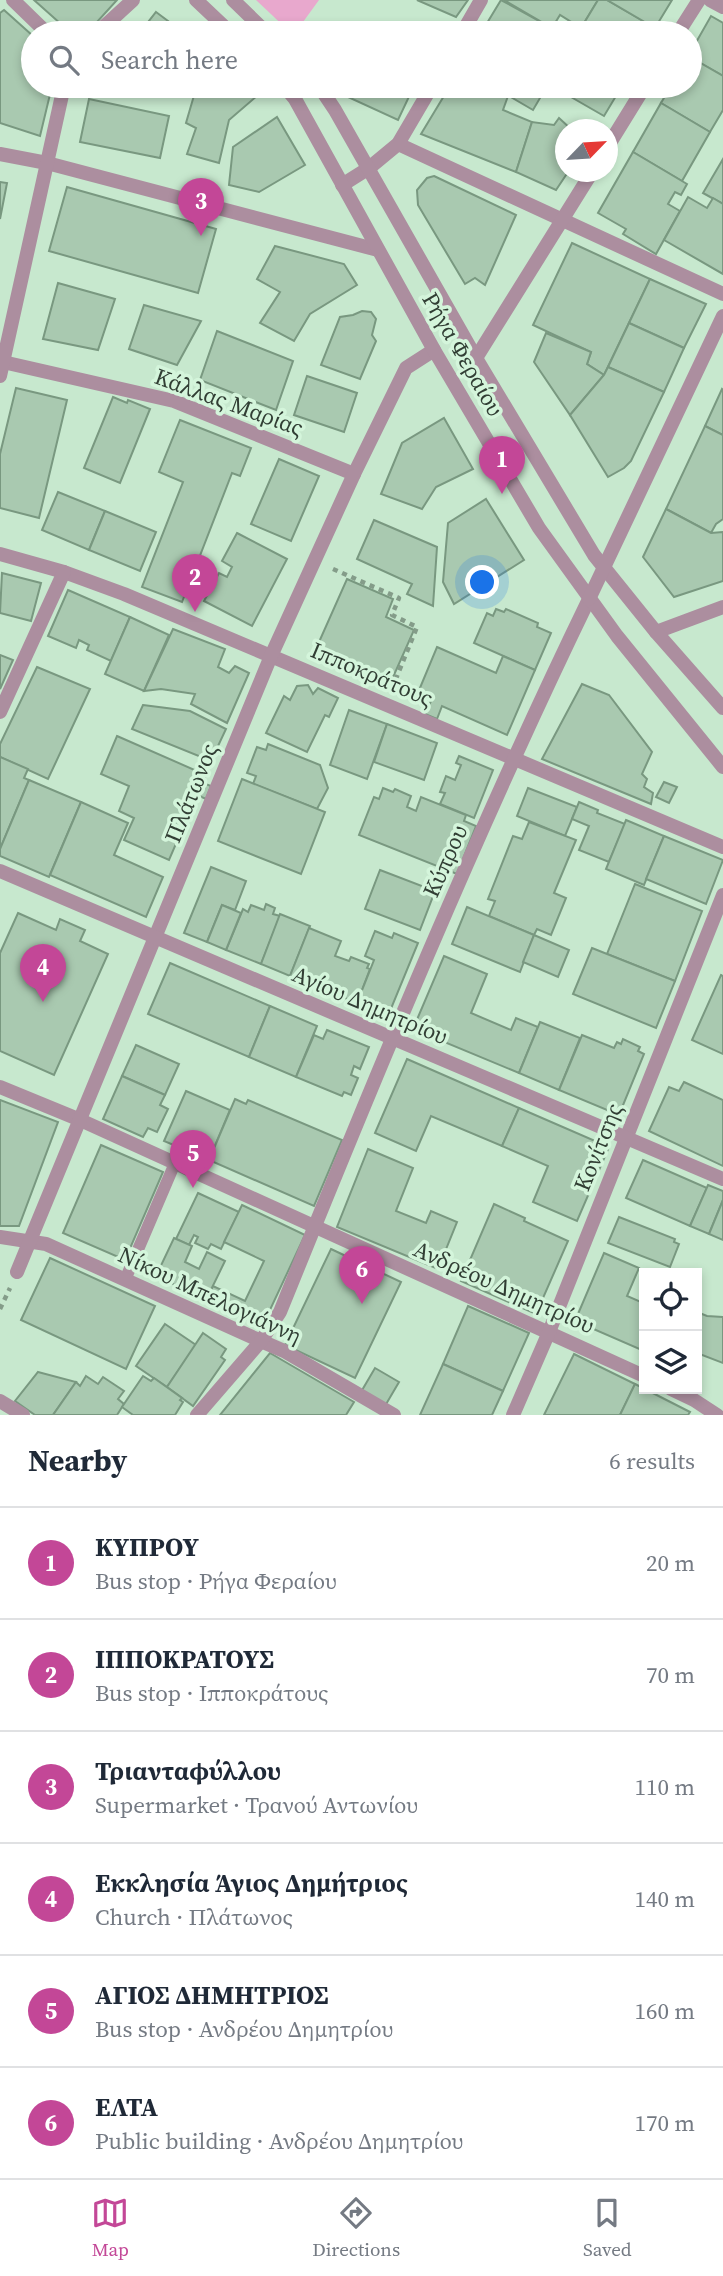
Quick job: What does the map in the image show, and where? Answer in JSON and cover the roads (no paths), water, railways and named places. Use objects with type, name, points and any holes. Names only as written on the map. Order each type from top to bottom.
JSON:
[{"type":"street","points":[[13,0],[35,21]]},
{"type":"street","points":[[110,21],[134,0]]},
{"type":"street","points":[[196,0],[218,21]]},
{"type":"street","points":[[233,0],[255,21]]},
{"type":"street","points":[[469,21],[481,0]]},
{"type":"street","points":[[686,21],[699,0]]},
{"type":"street","points":[[710,0],[723,8]]},
{"type":"street","points":[[2,369],[61,98]]},
{"type":"street","name":"Ρήγα Φεραίου","points":[[294,98],[377,250],[518,495],[589,599],[723,767]]},
{"type":"street","name":"Ρήγα Φεραίου","points":[[326,98],[476,358],[603,568],[723,708]]},
{"type":"street","points":[[342,185],[369,168],[398,144],[425,98]]},
{"type":"street","points":[[618,129],[637,98]]},
{"type":"street","points":[[398,144],[723,294]]},
{"type":"street","points":[[0,154],[47,163],[377,250]]},
{"type":"street","points":[[476,358],[586,182]]},
{"type":"street","name":"Κύπρου","points":[[198,1415],[261,1341],[280,1312],[392,1039],[515,758],[723,316]]},
{"type":"street","name":"Πλάτωνος","points":[[17,1272],[271,656],[406,368],[434,350]]},
{"type":"street","name":"Κάλλας Μαρίας","points":[[2,369],[174,401],[354,474]]},
{"type":"street","name":"Ιπποκράτους","points":[[0,554],[64,572],[124,594],[723,847]]},
{"type":"street","points":[[0,712],[64,572]]},
{"type":"street","points":[[656,632],[723,607]]},
{"type":"street","name":"Αγίου Δημητρίου","points":[[0,870],[723,1179]]},
{"type":"street","name":"Κονίτσης","points":[[513,1415],[549,1332],[723,895]]},
{"type":"street","name":"Ανδρέου Δημητρίου","points":[[0,1087],[78,1119],[639,1374]]},
{"type":"street","name":"Νίκου Μπελογιάννη","points":[[0,1237],[46,1244],[261,1341],[394,1415]]},
{"type":"street","points":[[681,1394],[717,1415]]},
{"type":"street","points":[[0,1401],[23,1415]]},
{"type":"lane","points":[[125,1280],[175,1163]]},
{"type":"place","name":"Τριανταφύλλου","points":[[201,236]]},
{"type":"place","name":"ΚΥΠΡΟΥ","points":[[502,494]]},
{"type":"place","name":"ΙΠΠΟΚΡΑΤΟΥΣ","points":[[195,612]]},
{"type":"place","name":"Εκκλησία Άγιος Δημήτριος","points":[[43,1002]]},
{"type":"place","name":"ΑΓΙΟΣ ΔΗΜΗΤΡΙΟΣ","points":[[193,1188]]},
{"type":"place","name":"ΕΛΤΑ","points":[[362,1304]]}]
